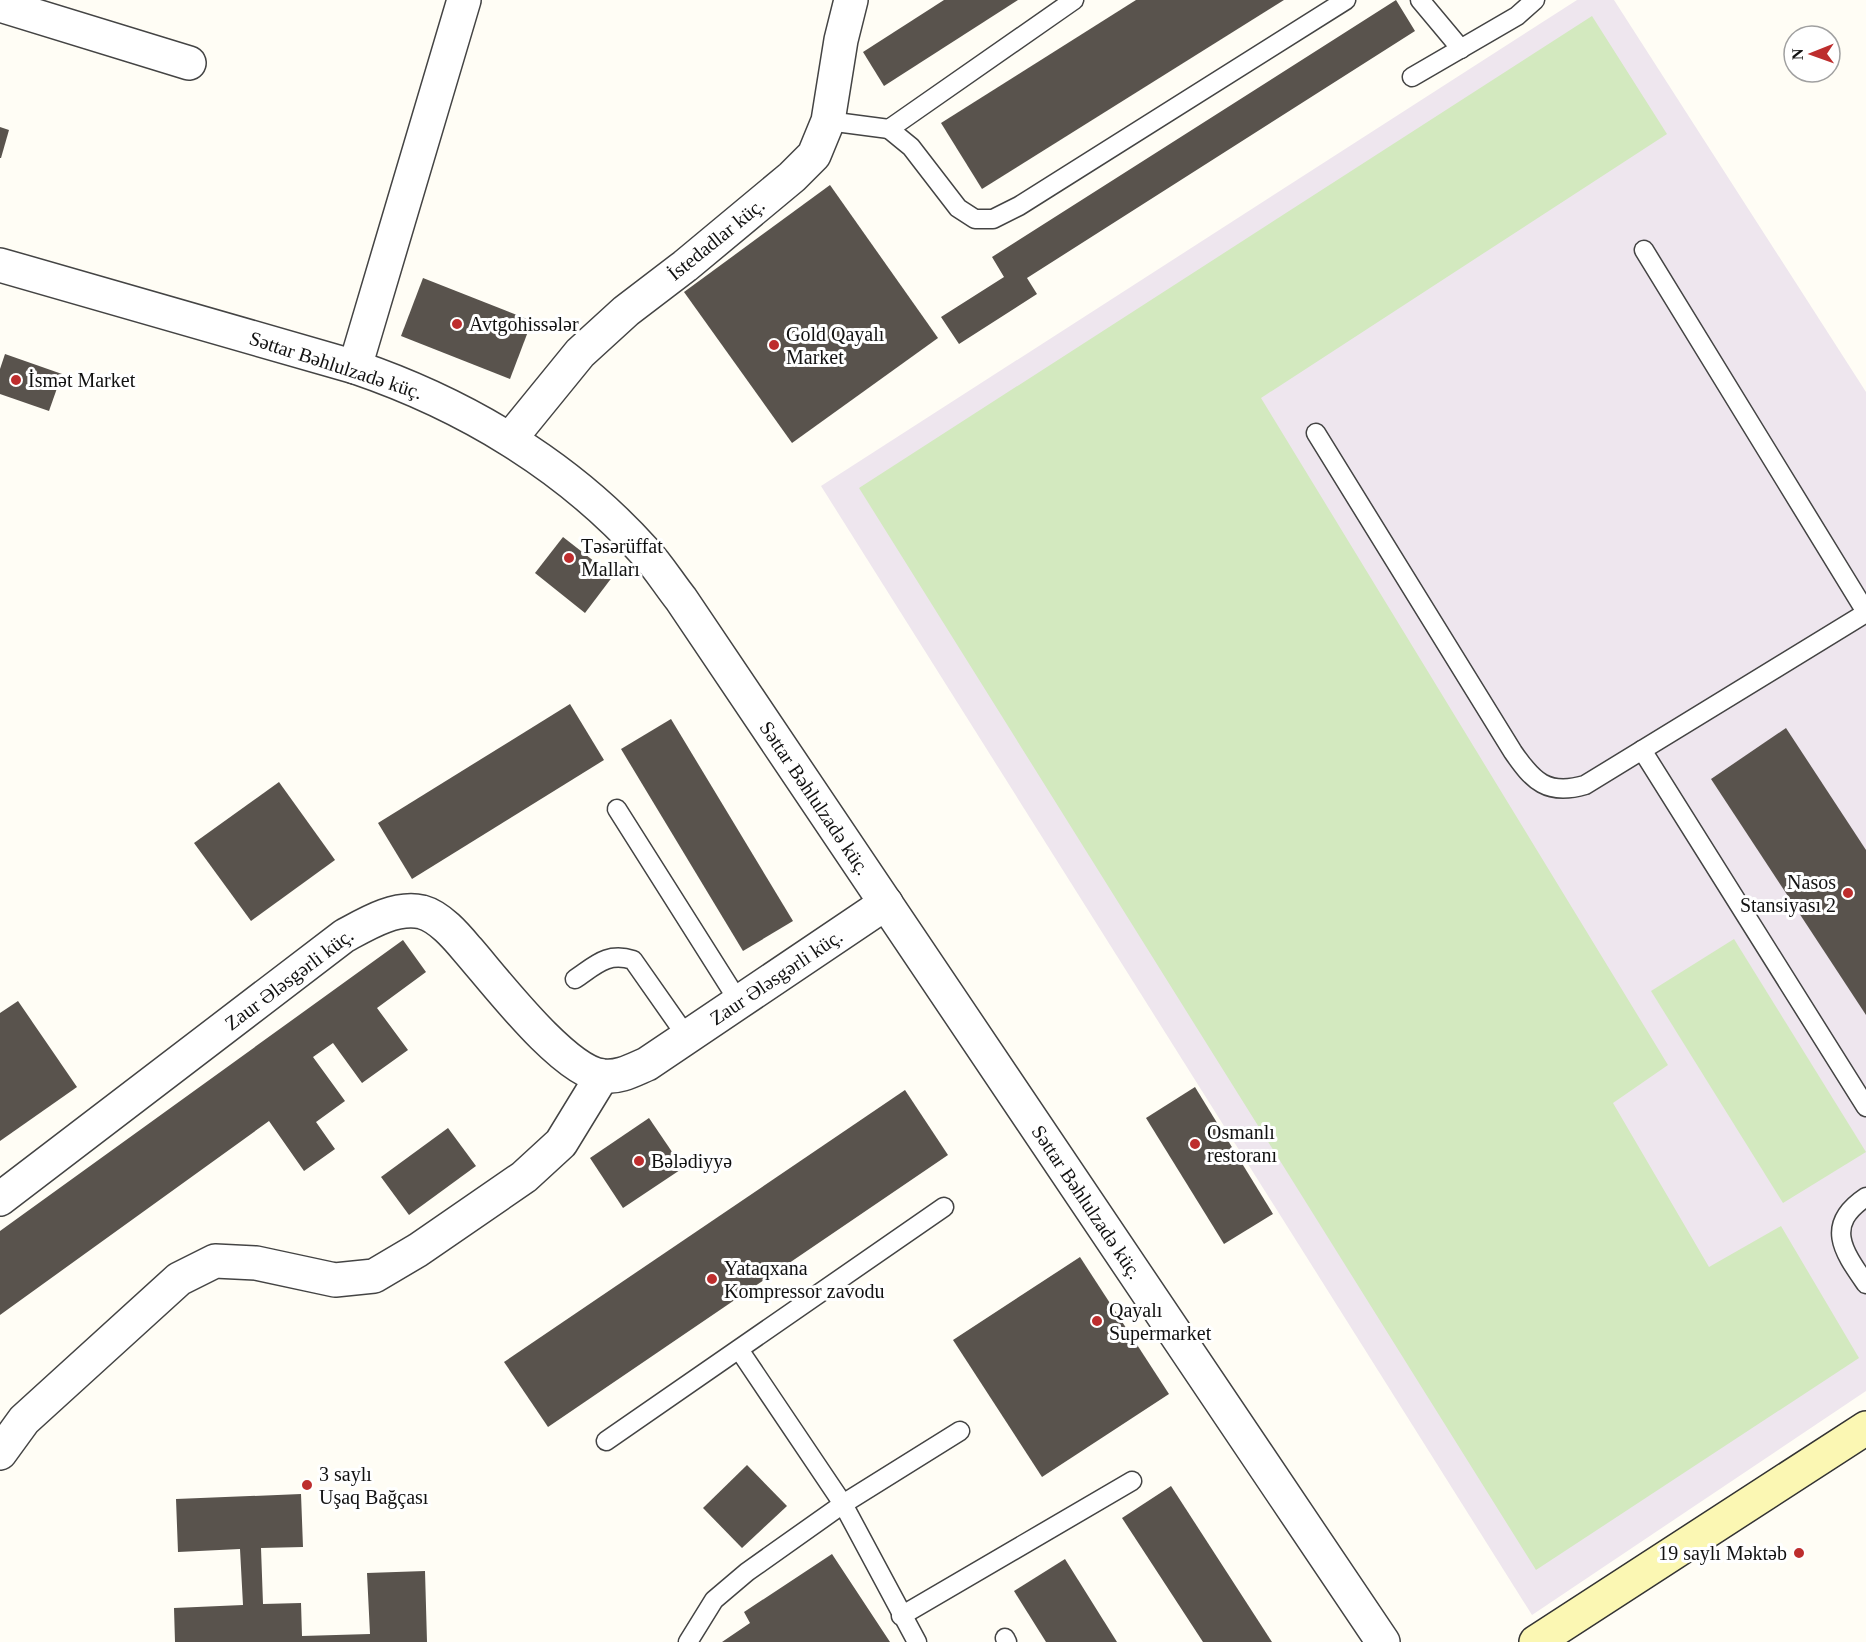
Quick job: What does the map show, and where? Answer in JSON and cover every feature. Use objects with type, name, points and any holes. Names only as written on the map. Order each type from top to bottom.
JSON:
[{"type":"street","points":[[354,367],[464,0]]},
{"type":"street","name":"İstedadlar küç.","points":[[510,439],[580,353],[626,311],[685,266],[792,177],[814,155],[828,121],[841,39],[851,0]]},
{"type":"street","points":[[0,5],[189,63]]},
{"type":"street","name":"Səttar Bəhlulzadə küç.","points":[[0,265],[354,367],[408,385],[510,439],[562,476],[646,552],[681,599],[1383,1642]]},
{"type":"street","name":"Zaur Ələsgərli küç.","points":[[0,1199],[344,936],[368,922],[397,912],[422,912],[449,929],[548,1040],[577,1066],[602,1076],[618,1076],[647,1064],[886,903]]},
{"type":"street","points":[[0,1453],[24,1420],[179,1279],[215,1261],[256,1263],[335,1280],[374,1276],[418,1250],[524,1177],[561,1143],[602,1076]]},
{"type":"street","points":[[1536,1642],[1866,1428]]},
{"type":"lane","points":[[889,129],[1074,0]]},
{"type":"lane","points":[[828,121],[889,129],[911,147],[958,208],[975,219],[993,219],[1019,206],[1346,0]]},
{"type":"lane","points":[[1420,0],[1461,49]]},
{"type":"lane","points":[[1412,77],[1517,16],[1535,0]]},
{"type":"lane","points":[[1316,433],[1527,773],[1544,786],[1566,790],[1585,785],[1866,613],[1644,250]]},
{"type":"lane","points":[[1642,750],[1866,1107]]},
{"type":"lane","points":[[617,809],[739,1002]]},
{"type":"lane","points":[[575,979],[606,959],[620,956],[633,960],[687,1037]]},
{"type":"lane","points":[[1866,1197],[1854,1205],[1840,1226],[1840,1232],[1847,1257],[1866,1284]]},
{"type":"lane","points":[[606,1441],[740,1351],[944,1207]]},
{"type":"lane","points":[[740,1351],[843,1504],[916,1642]]},
{"type":"lane","points":[[688,1642],[714,1600],[747,1572],[843,1504],[960,1431]]},
{"type":"lane","points":[[901,1616],[1132,1481]]},
{"type":"shaded area","name":"Nasos Stansiyası 2","points":[[1577,0],[1614,0],[1866,392],[1866,1391],[1532,1615],[821,486]]},
{"type":"green space","points":[[1592,16],[1667,134],[1261,398],[1668,1065],[1613,1103],[1709,1267],[1781,1226],[1859,1358],[1536,1570],[859,488]]},
{"type":"green space","points":[[1734,939],[1866,1152],[1783,1203],[1651,991]]},
{"type":"building","points":[[944,0],[1018,0],[884,86],[863,52]]},
{"type":"building","points":[[1136,0],[1284,0],[982,189],[941,123]]},
{"type":"building","points":[[1396,0],[1415,31],[1027,278],[1037,294],[959,344],[941,317],[1004,277],[992,257]]},
{"type":"building","points":[[0,127],[9,130],[1,158],[0,158]]},
{"type":"building","points":[[830,185],[938,338],[792,443],[684,292]]},
{"type":"building","points":[[423,278],[532,321],[510,379],[401,336]]},
{"type":"building","points":[[5,354],[62,374],[49,411],[0,394],[0,369]]},
{"type":"building","points":[[563,537],[613,576],[585,613],[535,573]]},
{"type":"building","points":[[570,704],[604,760],[412,879],[378,823]]},
{"type":"building","points":[[671,719],[793,921],[743,951],[621,749]]},
{"type":"building","points":[[1786,728],[1866,850],[1866,1015],[1711,779]]},
{"type":"building","points":[[279,782],[335,860],[251,921],[194,843]]},
{"type":"building","points":[[403,940],[426,972],[377,1008],[408,1050],[362,1083],[333,1043],[313,1057],[345,1101],[316,1122],[335,1149],[304,1171],[269,1121],[0,1315],[0,1231]]},
{"type":"building","points":[[18,1001],[77,1087],[0,1141],[0,1013]]},
{"type":"building","points":[[1195,1087],[1273,1214],[1224,1244],[1146,1118]]},
{"type":"building","points":[[905,1090],[948,1155],[548,1427],[504,1362]]},
{"type":"building","points":[[649,1118],[683,1168],[623,1208],[590,1158]]},
{"type":"building","points":[[448,1128],[476,1166],[409,1215],[381,1177]]},
{"type":"building","points":[[1080,1257],[1169,1394],[1042,1477],[953,1340]]},
{"type":"building","points":[[747,1465],[787,1506],[742,1548],[703,1508]]},
{"type":"building","points":[[1171,1486],[1272,1642],[1203,1642],[1122,1518]]},
{"type":"building","points":[[301,1494],[303,1547],[261,1548],[263,1604],[301,1603],[302,1636],[370,1634],[367,1573],[425,1571],[427,1642],[175,1642],[174,1608],[243,1605],[240,1549],[178,1552],[176,1499]]},
{"type":"building","points":[[832,1554],[890,1642],[722,1642],[750,1623],[744,1612]]},
{"type":"building","points":[[1065,1559],[1117,1642],[1046,1642],[1014,1591]]},
{"type":"place","name":"Avtgohissələr","points":[[457,324]]},
{"type":"place","name":"Gold Qayalı Market","points":[[774,345]]},
{"type":"place","name":"İsmət Market","points":[[16,380]]},
{"type":"place","name":"Təsərüffat Malları","points":[[569,558]]},
{"type":"place","name":"Nasos Stansiyası 2","points":[[1848,893]]},
{"type":"place","name":"Osmanlı restoranı","points":[[1195,1144]]},
{"type":"place","name":"Bələdiyyə","points":[[639,1161]]},
{"type":"place","name":"Yataqxana Kompressor zavodu","points":[[712,1279]]},
{"type":"place","name":"Qayalı Supermarket","points":[[1097,1321]]},
{"type":"place","name":"3 saylı Uşaq Bağçası","points":[[307,1485]]},
{"type":"place","name":"19 saylı Məktəb","points":[[1799,1553]]}]
